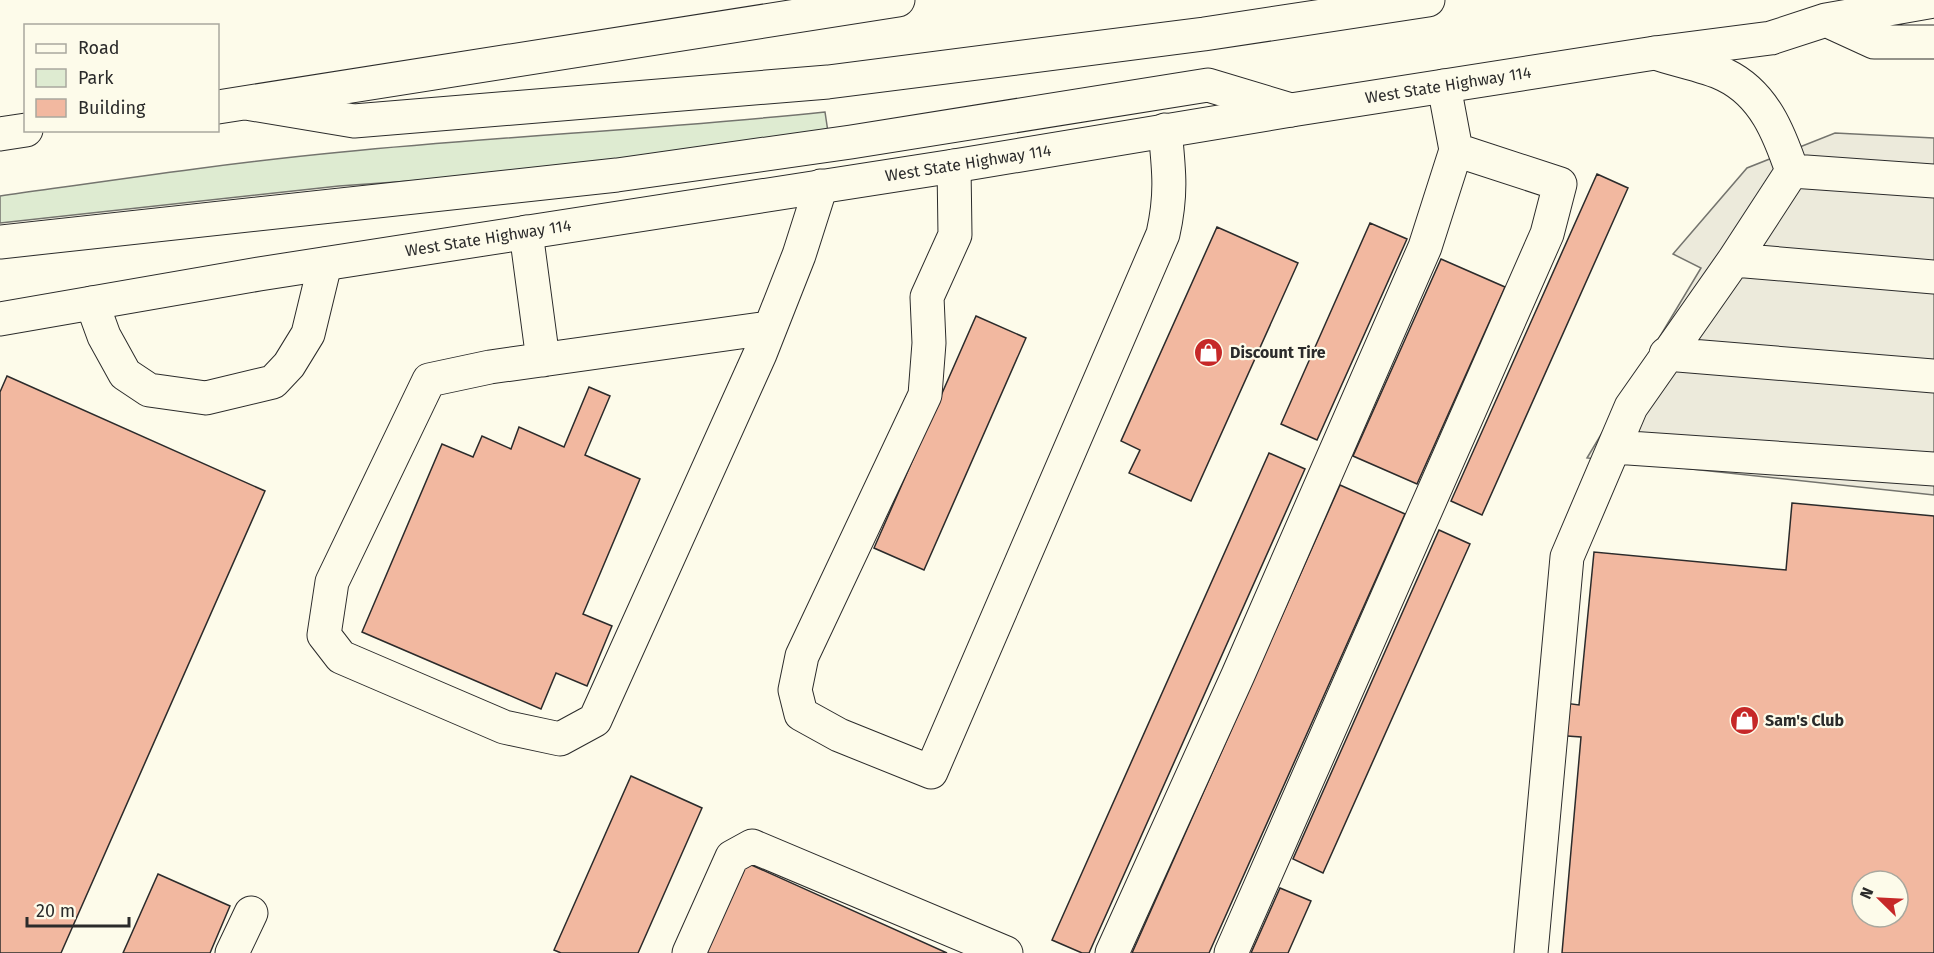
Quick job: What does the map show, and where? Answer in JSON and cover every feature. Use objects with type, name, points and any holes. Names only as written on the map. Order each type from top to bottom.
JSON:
[{"type":"main road","points":[[232,105],[898,0]]},
{"type":"main road","points":[[232,105],[354,121],[804,84],[1204,34],[1428,0]]},
{"type":"main road","name":"West State Highway 114","points":[[0,319],[325,264],[954,166],[1291,110],[1654,53],[1771,38],[1826,20],[1934,1]]},
{"type":"main road","points":[[1826,20],[1874,42],[1934,42]]},
{"type":"main road","points":[[1654,53],[1725,75],[1749,91],[1767,111],[1779,133],[1792,171]]},
{"type":"main road","points":[[0,242],[617,175],[851,142],[1208,85],[1291,110]]},
{"type":"main road","points":[[1112,953],[1238,675],[1425,247],[1456,150],[1444,86]]},
{"type":"main road","points":[[0,134],[24,130]]},
{"type":"main road","points":[[954,166],[955,235],[927,297],[930,343],[925,395],[802,656],[795,690],[801,714],[839,735],[931,772],[1162,234],[1168,210],[1170,183],[1165,130]]},
{"type":"main road","points":[[1231,953],[1547,234],[1560,184],[1456,150]]},
{"type":"main road","points":[[1792,171],[1934,181]]},
{"type":"main road","points":[[1531,953],[1567,557],[1631,407],[1734,260],[1792,171]]},
{"type":"main road","points":[[769,328],[490,367],[429,380],[332,582],[324,635],[341,657],[504,727],[560,739],[594,720],[755,365],[799,255],[821,186]]},
{"type":"main road","points":[[526,232],[543,360]]},
{"type":"main road","points":[[1734,260],[1934,276]]},
{"type":"main road","points":[[92,303],[104,336],[125,374],[149,390],[206,398],[273,382],[289,365],[308,334],[325,264]]},
{"type":"main road","points":[[1666,354],[1934,376]]},
{"type":"main road","points":[[1614,447],[1934,469]]},
{"type":"main road","points":[[689,953],[732,857],[752,846],[1006,953]]},
{"type":"main road","points":[[232,953],[251,913]]},
{"type":"green space","points":[[825,112],[828,132],[495,175],[339,186],[0,223],[0,196],[171,172],[402,146]]},
{"type":"shaded area","points":[[1835,133],[1934,138],[1934,495],[1587,458],[1701,268],[1673,254],[1747,168]]},
{"type":"building","points":[[1597,174],[1628,188],[1482,515],[1451,501]]},
{"type":"building","points":[[1370,223],[1407,239],[1317,440],[1281,424]]},
{"type":"building","name":"Discount Tire","points":[[1217,227],[1298,263],[1191,501],[1129,473],[1140,450],[1121,441]]},
{"type":"building","points":[[1441,259],[1505,287],[1417,484],[1353,456]]},
{"type":"building","points":[[976,316],[1026,338],[924,570],[874,548]]},
{"type":"building","points":[[7,376],[265,491],[61,953],[0,953],[0,392]]},
{"type":"building","points":[[589,387],[610,396],[585,455],[640,479],[583,614],[612,626],[587,686],[556,673],[541,709],[362,632],[442,444],[473,457],[482,436],[511,449],[519,427],[564,447]]},
{"type":"building","points":[[1269,453],[1305,469],[1089,953],[1082,953],[1052,940]]},
{"type":"building","points":[[1340,485],[1405,514],[1209,953],[1132,953]]},
{"type":"building","name":"Sam's Club","points":[[1792,503],[1934,516],[1934,953],[1562,953],[1581,737],[1553,735],[1557,702],[1579,705],[1594,552],[1786,570]]},
{"type":"building","points":[[1439,530],[1470,544],[1323,873],[1293,859]]},
{"type":"building","points":[[631,776],[702,808],[638,953],[561,953],[554,950]]},
{"type":"building","points":[[747,863],[947,953],[706,953]]},
{"type":"building","points":[[158,874],[230,906],[210,953],[123,953]]},
{"type":"building","points":[[1280,888],[1311,901],[1288,953],[1251,953]]},
{"type":"place","name":"Discount Tire","points":[[1209,352]]},
{"type":"place","name":"Sam's Club","points":[[1744,720]]}]
